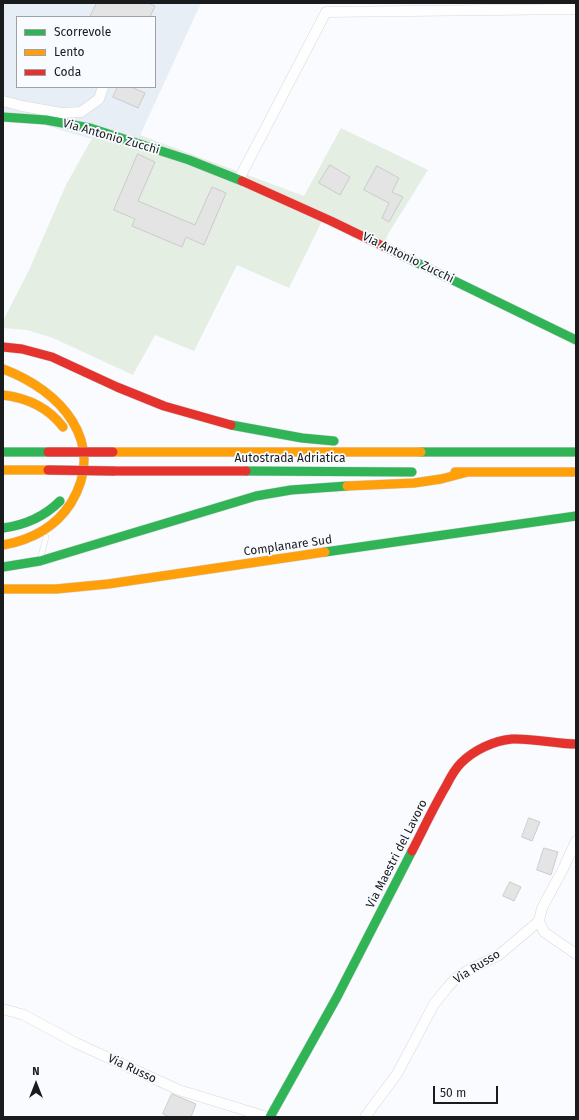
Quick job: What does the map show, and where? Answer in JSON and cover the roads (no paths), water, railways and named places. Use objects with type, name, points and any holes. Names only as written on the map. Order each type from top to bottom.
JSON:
[{"type":"main road","name":"Via Antonio Zucchi","points":[[3,117],[46,120],[90,128],[189,160],[239,179],[331,221],[576,340]]},
{"type":"main road","points":[[3,347],[22,349],[52,357],[117,387],[164,406],[234,426],[302,438],[341,442]]},
{"type":"main road","points":[[3,369],[24,376],[49,393],[66,413],[77,432],[83,458],[80,482],[61,517],[47,529],[30,538],[3,545]]},
{"type":"main road","points":[[3,395],[27,399],[49,411],[58,420],[66,434]]},
{"type":"main road","points":[[70,443],[73,459],[70,480]]},
{"type":"main road","points":[[374,443],[410,452]]},
{"type":"main road","name":"Autostrada Adriatica","points":[[3,452],[576,452]]},
{"type":"main road","name":"Autostrada Adriatica","points":[[3,470],[576,472]]},
{"type":"main road","points":[[3,567],[40,561],[256,496],[312,488],[414,483],[441,479],[468,472]]},
{"type":"main road","points":[[3,528],[34,521],[54,508],[64,494]]},
{"type":"main road","name":"Complanare Sud","points":[[3,589],[29,590],[108,584],[576,516]]},
{"type":"main road","name":"Via Maestri del Lavoro","points":[[270,1117],[301,1065],[361,952],[441,794],[456,769],[480,750],[492,744],[508,740],[521,739],[558,744],[576,744]]},
{"type":"main road","name":"Via Maestri del Lavoro","points":[[277,1117],[292,1088],[301,1065]]},
{"type":"street","points":[[239,179],[328,8],[576,9]]},
{"type":"street","name":"Via Antonio Zucchi","points":[[3,101],[61,113],[81,112],[99,98],[103,88]]},
{"type":"street","name":"Via Russo","points":[[365,1117],[396,1074],[434,1004],[447,988],[455,979],[465,972],[498,955],[538,921],[542,908],[576,841]]},
{"type":"street","points":[[538,921],[544,932],[576,954]]},
{"type":"street","name":"Via Russo","points":[[3,1009],[24,1015],[76,1043],[179,1090],[267,1117]]},
{"type":"lane","points":[[40,561],[47,529]]}]
